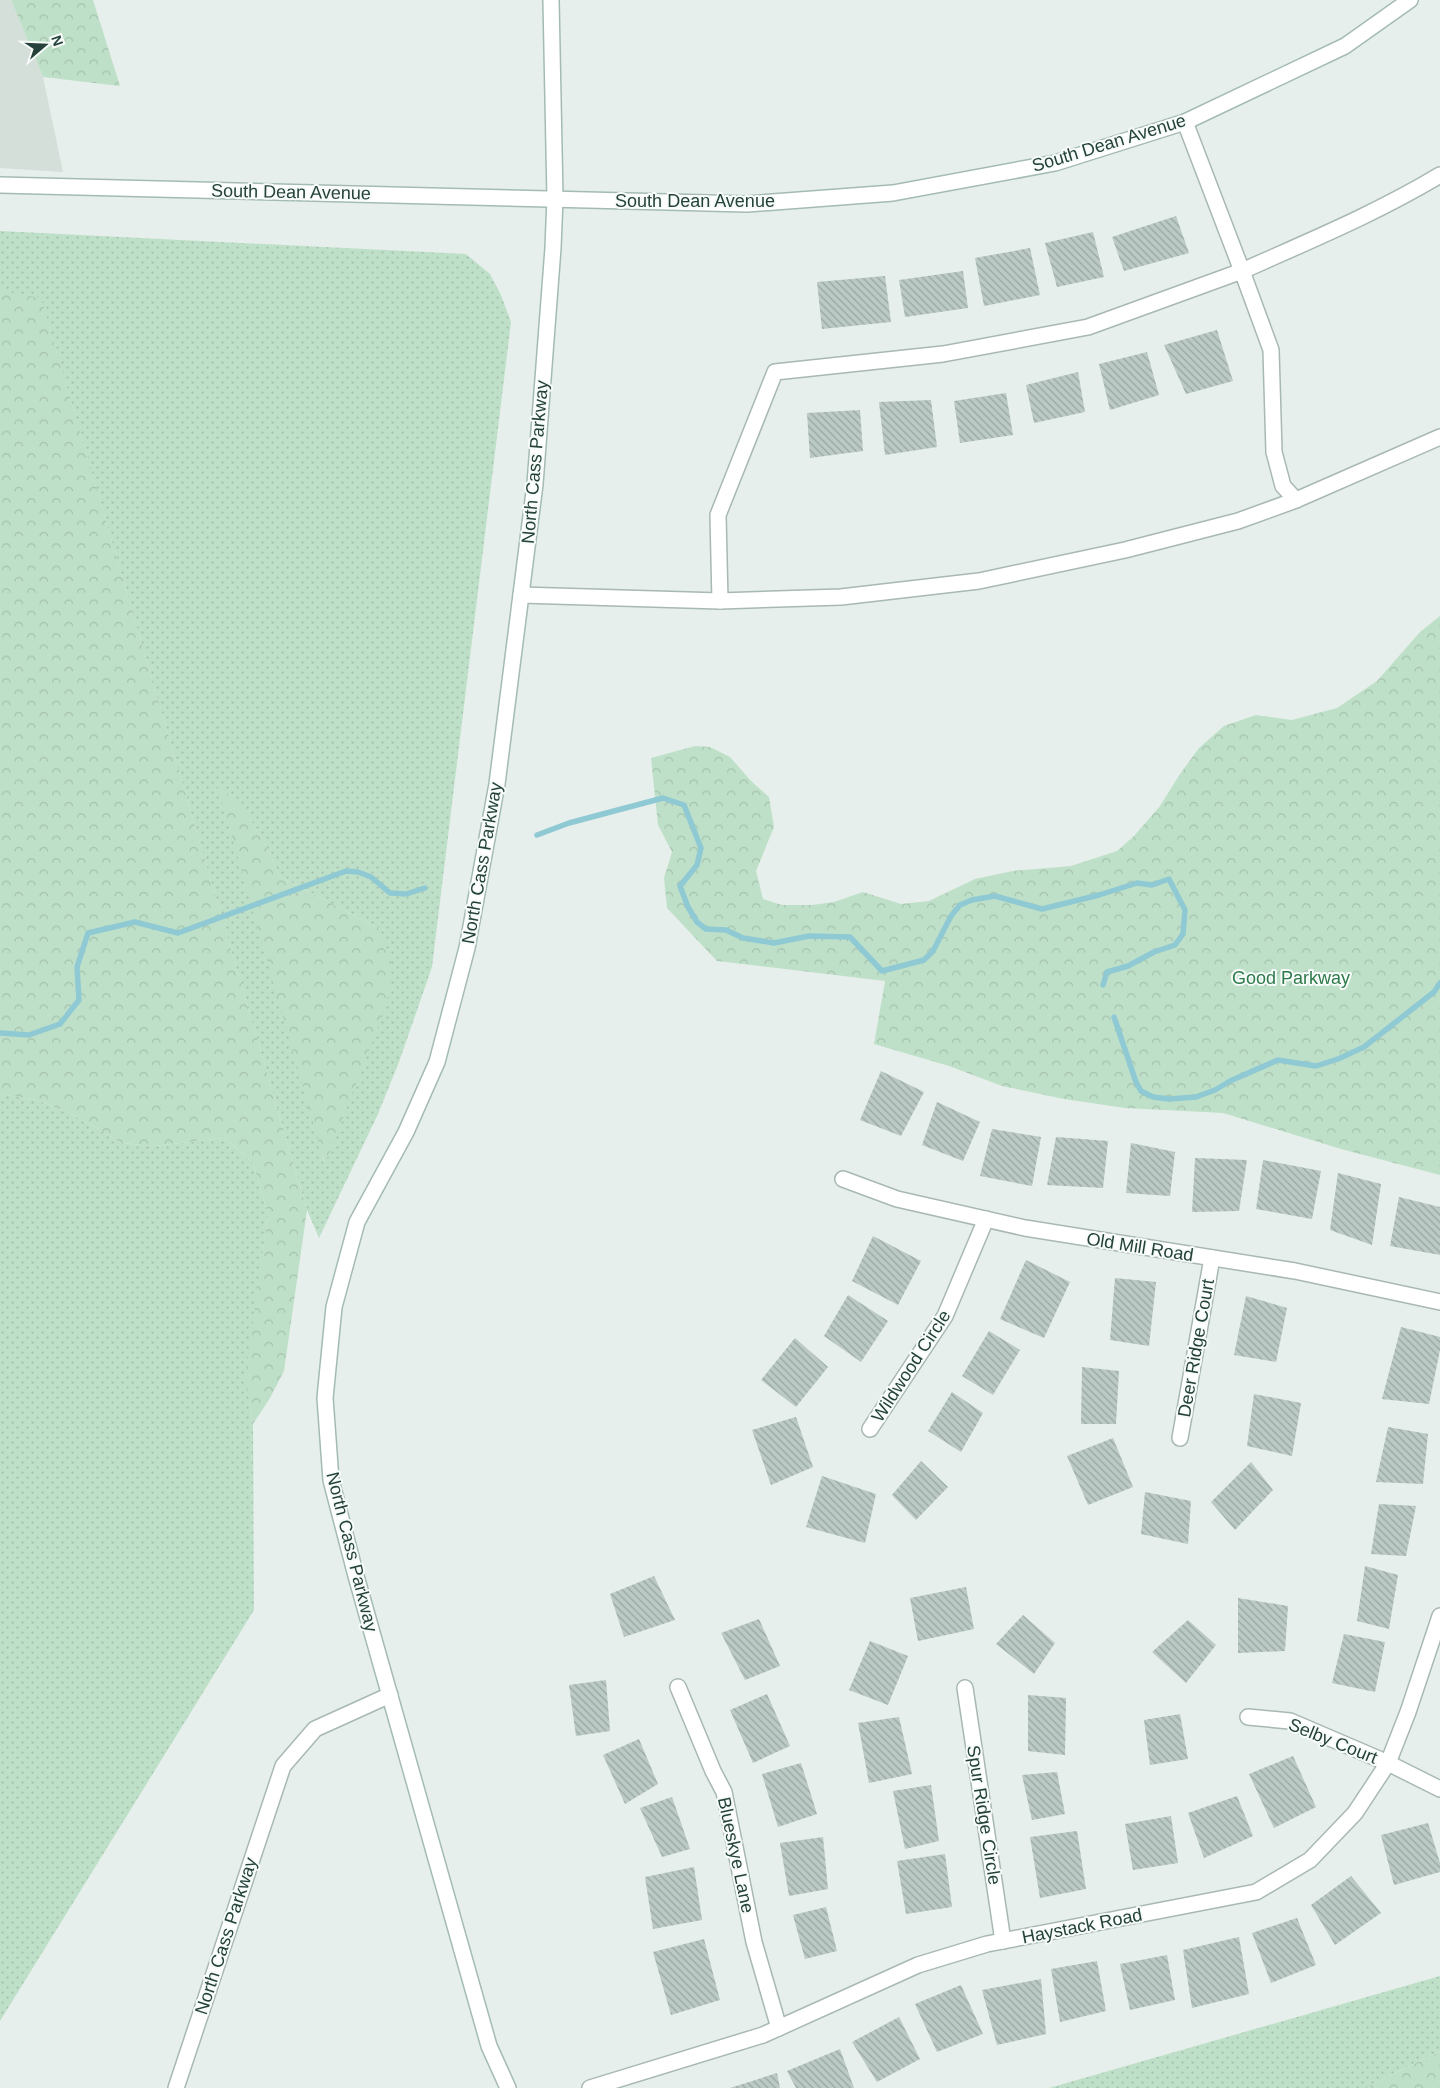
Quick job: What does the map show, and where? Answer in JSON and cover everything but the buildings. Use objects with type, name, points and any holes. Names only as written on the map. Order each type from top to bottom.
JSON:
[{"type":"street","name":"North Cass Parkway","points":[[508,2088],[489,2046],[331,1480],[325,1398],[334,1307],[357,1222],[406,1132],[437,1062],[467,948],[498,784],[535,484],[555,198],[551,0]]},
{"type":"street","name":"South Dean Avenue","points":[[0,185],[747,204],[893,193],[1055,163],[1185,122],[1345,46],[1410,0]]},
{"type":"street","points":[[1185,122],[1271,350],[1274,452],[1283,486],[1296,500]]},
{"type":"street","points":[[720,602],[718,515],[775,372],[943,354],[1088,326],[1242,271],[1346,225],[1440,175]]},
{"type":"street","points":[[521,596],[720,602],[841,597],[979,580],[1134,548],[1238,521],[1296,500],[1440,438]]},
{"type":"street","name":"Old Mill Road","points":[[843,1179],[897,1199],[1025,1228],[1295,1271],[1440,1302]]},
{"type":"street","name":"Wildwood Circle","points":[[870,1429],[945,1316],[986,1219]]},
{"type":"street","name":"Deer Ridge Court","points":[[1180,1438],[1212,1258]]},
{"type":"street","name":"Haystack Road","points":[[590,2088],[764,2035],[918,1965],[987,1944],[1256,1892],[1310,1860],[1354,1813],[1388,1763],[1408,1712],[1440,1616]]},
{"type":"street","name":"Blueskye Lane","points":[[678,1687],[713,1771],[724,1792],[754,1942],[779,2028]]},
{"type":"street","name":"Spur Ridge Circle","points":[[965,1688],[1003,1941]]},
{"type":"street","name":"North Cass Parkway","points":[[176,2088],[283,1766],[315,1729],[390,1695]]},
{"type":"street","name":"Selby Court","points":[[1248,1717],[1290,1722],[1388,1763],[1440,1789]]},
{"type":"shaded area","points":[[0,0],[11,0],[43,77],[63,172],[0,168]]},
{"type":"green space","points":[[11,0],[93,0],[120,86],[43,77]]},
{"type":"green space","points":[[0,231],[466,254],[490,274],[501,295],[511,322],[432,967],[399,1062],[378,1114],[319,1238],[307,1210],[41,299],[0,291]],"holes":[[[250,819],[270,854],[279,876],[380,929],[324,1163]]]},
{"type":"green space","points":[[0,291],[41,298],[307,1210],[284,1371],[270,1398],[253,1424],[245,1376],[268,1215],[253,1163],[225,1138],[153,1146],[122,1143],[70,1113],[37,1100],[0,1094]]},
{"type":"green space","name":"Good Parkway","points":[[1440,616],[1440,1175],[1341,1149],[1223,1113],[1125,1108],[1064,1099],[1002,1086],[949,1066],[874,1044],[885,981],[717,961],[667,908],[664,878],[672,852],[658,825],[651,758],[695,746],[710,747],[730,757],[752,782],[769,797],[774,827],[756,871],[763,899],[782,905],[812,905],[834,902],[863,892],[901,904],[929,901],[975,879],[1013,871],[1071,866],[1117,851],[1134,836],[1160,806],[1199,748],[1224,726],[1256,715],[1292,720],[1337,708],[1377,681],[1420,632]]},
{"type":"green space","points":[[216,781],[250,819],[270,854],[279,876],[380,929],[391,962],[387,1004],[325,1164]]},
{"type":"green space","points":[[0,1094],[37,1100],[70,1113],[122,1143],[153,1146],[225,1138],[253,1163],[268,1215],[246,1376],[253,1425],[254,1610],[0,2021]]},
{"type":"green space","points":[[1440,1976],[1440,2051],[1367,2088],[1049,2088]]},
{"type":"green space","points":[[1440,2051],[1440,2088],[1367,2088],[1371,2085]]},
{"type":"waterway","points":[[537,835],[569,823],[663,798],[684,805],[701,848],[697,865],[680,886],[688,907],[697,922],[706,929],[726,930],[743,938],[774,943],[809,936],[850,937],[882,971],[924,960],[933,951],[951,916],[960,905],[972,900],[995,896],[1042,909],[1099,895],[1137,883],[1152,885],[1169,879],[1185,910],[1183,934],[1175,945],[1154,952],[1128,966],[1107,972],[1103,985]]},
{"type":"waterway","points":[[0,1033],[29,1035],[60,1024],[79,1000],[77,967],[88,933],[135,922],[178,933],[346,871],[358,872],[371,877],[390,893],[406,894],[425,888]]},
{"type":"waterway","points":[[1114,1017],[1136,1082],[1141,1091],[1153,1097],[1169,1099],[1196,1097],[1278,1060],[1316,1066],[1338,1059],[1364,1047],[1434,992],[1440,983]]}]
